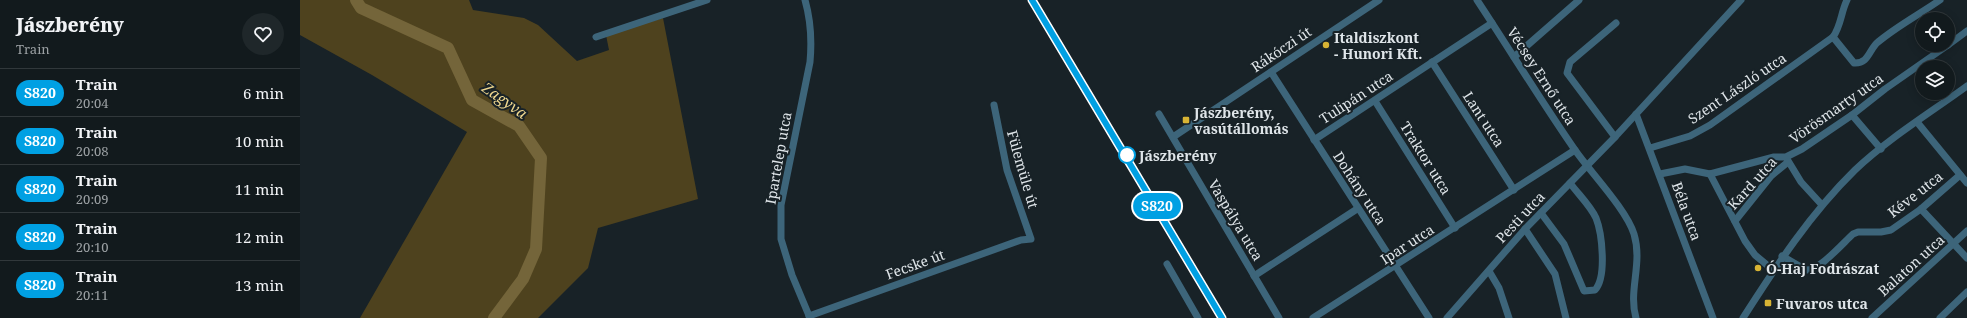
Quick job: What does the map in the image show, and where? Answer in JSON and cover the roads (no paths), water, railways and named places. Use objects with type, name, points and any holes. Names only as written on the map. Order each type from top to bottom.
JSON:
[{"type":"street","points":[[596,37],[707,0]]},
{"type":"street","name":"Ipartelep utca","points":[[805,0],[811,21],[812,43],[810,62],[781,205],[781,239],[792,275],[809,317]]},
{"type":"street","name":"Rákóczi út","points":[[1173,137],[1379,0]]},
{"type":"street","name":"Vécsey Ernő utca","points":[[1477,0],[1575,150],[1624,216],[1634,234],[1638,257],[1634,290],[1636,318]]},
{"type":"street","points":[[1514,57],[1579,0]]},
{"type":"street","name":"Pesti utca","points":[[1447,318],[1525,229],[1615,137],[1741,0]]},
{"type":"street","points":[[1847,0],[1843,8],[1838,30],[1833,37],[1854,63],[1858,63],[1868,57],[1877,42],[1940,0]]},
{"type":"street","name":"Tulipán utca","points":[[1314,140],[1375,102],[1492,22]]},
{"type":"street","points":[[1615,137],[1568,77],[1567,73],[1570,62],[1616,23]]},
{"type":"street","name":"Vörösmarty utca","points":[[1955,40],[1967,31]]},
{"type":"street","name":"Szent László utca","points":[[1650,148],[1690,136],[1710,126],[1833,37]]},
{"type":"street","name":"Vörösmarty utca","points":[[1660,174],[1685,169],[1710,174],[1774,157],[1787,159],[1852,115],[1885,89],[1938,52]]},
{"type":"street","name":"Lant utca","points":[[1432,62],[1514,190]]},
{"type":"street","name":"Dohány utca","points":[[1271,72],[1357,209],[1429,318]]},
{"type":"street","points":[[1743,318],[1782,256],[1822,205],[1857,169],[1881,149],[1967,86]]},
{"type":"street","name":"Traktor utca","points":[[1375,102],[1455,228]]},
{"type":"street","name":"Fülemüle út","points":[[994,105],[1007,170],[1031,239]]},
{"type":"street","name":"Vaspálya utca","points":[[1159,114],[1279,318]]},
{"type":"street","name":"Béla utca","points":[[1636,114],[1660,174],[1713,318]]},
{"type":"street","points":[[1852,115],[1881,149]]},
{"type":"street","points":[[1917,122],[1967,184]]},
{"type":"street","name":"Ipar utca","points":[[1313,318],[1575,150]]},
{"type":"street","points":[[1787,159],[1801,182],[1822,205]]},
{"type":"street","name":"Kard utca","points":[[1735,221],[1771,176],[1787,159]]},
{"type":"street","points":[[1710,174],[1745,241],[1755,255],[1773,270]]},
{"type":"street","name":"Kéve utca","points":[[1782,256],[1806,270],[1811,270],[1824,261],[1853,234],[1858,232],[1881,232],[1891,230],[1921,209],[1960,175]]},
{"type":"street","points":[[1541,213],[1564,244],[1584,291],[1595,290],[1598,286],[1602,272],[1601,234],[1592,212],[1570,183]]},
{"type":"street","points":[[1254,276],[1357,209]]},
{"type":"street","points":[[1921,209],[1955,243],[1967,258]]},
{"type":"street","points":[[1525,229],[1554,274],[1566,318]]},
{"type":"street","name":"Balaton utca","points":[[1872,318],[1967,231]]},
{"type":"street","name":"Fecske út","points":[[809,317],[1021,240],[1031,239]]},
{"type":"street","points":[[1167,264],[1198,318]]},
{"type":"street","points":[[1489,271],[1499,288],[1509,318]]},
{"type":"street","points":[[1940,318],[1967,292]]},
{"type":"waterway","name":"Zagyva","points":[[356,0],[361,8],[448,48],[472,100],[519,126],[541,158],[536,249],[523,279],[494,318]]},
{"type":"railway","points":[[1032,0],[1222,318]]},
{"type":"train","name":"S820","points":[[1032,0],[1222,318]]},
{"type":"place","name":"Italdiszkont - Hunori Kft.","points":[[1326,45]]},
{"type":"place","name":"Jászberény, vasútállomás","points":[[1186,120]]},
{"type":"place","name":"Jászberény","points":[[1127,155]]},
{"type":"place","name":"Ó-Haj Fodrászat","points":[[1758,268]]},
{"type":"place","name":"Fuvaros utca","points":[[1768,303]]}]
